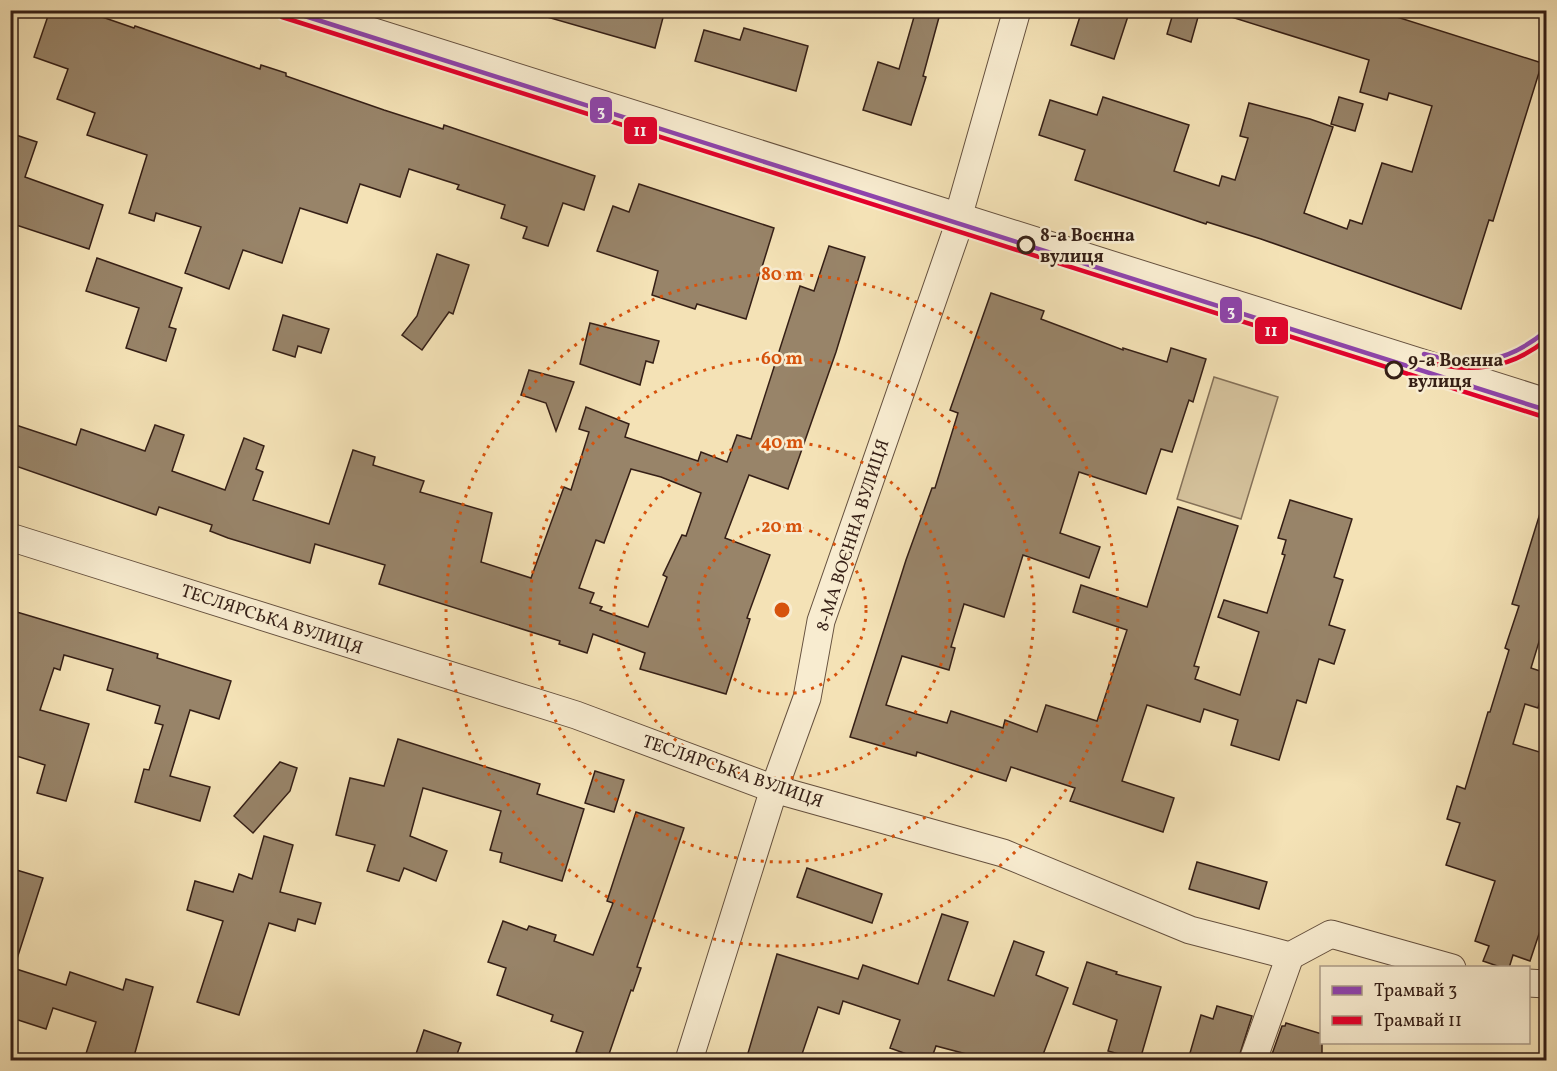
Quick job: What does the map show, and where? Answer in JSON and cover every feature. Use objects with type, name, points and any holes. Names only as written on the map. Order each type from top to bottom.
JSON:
[{"type":"street","points":[[304,10],[1546,402]]},
{"type":"street","name":"8-МА ВОЄННА ВУЛИЦЯ","points":[[689,1060],[774,789],[807,698],[821,621],[960,217],[1017,10]]},
{"type":"street","name":"ТЕСЛЯРСЬКА ВУЛИЦЯ","points":[[10,537],[576,715],[774,789],[1003,853],[1190,930],[1290,956]]},
{"type":"street","points":[[1252,1060],[1290,956],[1331,934],[1445,966]]},
{"type":"street","points":[[1530,983],[1546,984]]},
{"type":"shaded area","points":[[1214,377],[1278,397],[1241,519],[1177,499]]},
{"type":"building","points":[[50,10],[82,10],[134,28],[135,26],[260,69],[261,65],[286,73],[286,76],[384,110],[443,129],[444,125],[595,176],[584,210],[563,203],[548,246],[523,238],[527,227],[501,218],[505,205],[457,189],[459,185],[409,169],[400,197],[360,184],[347,223],[300,208],[282,263],[243,250],[229,289],[185,273],[201,227],[156,213],[154,221],[129,213],[147,155],[87,135],[95,113],[57,99],[68,69],[34,57]]},
{"type":"building","points":[[548,10],[665,10],[655,48],[547,17]]},
{"type":"building","points":[[916,10],[941,10],[923,76],[926,77],[911,125],[863,110],[878,62],[899,69]]},
{"type":"building","points":[[1082,10],[1130,10],[1114,59],[1071,45]]},
{"type":"building","points":[[1174,10],[1200,10],[1191,42],[1167,34]]},
{"type":"building","points":[[1229,10],[1375,10],[1542,63],[1493,221],[1489,220],[1461,309],[1261,239],[1207,222],[1206,224],[1075,180],[1085,150],[1039,135],[1050,100],[1097,115],[1103,97],[1189,125],[1174,171],[1219,186],[1222,176],[1235,180],[1248,138],[1240,136],[1249,103],[1310,119],[1333,127],[1304,213],[1347,229],[1350,220],[1362,224],[1382,163],[1412,172],[1432,106],[1389,93],[1387,100],[1360,92],[1369,60],[1228,16]]},
{"type":"building","points":[[744,28],[808,46],[796,91],[695,61],[704,30],[740,40]]},
{"type":"building","points":[[1339,97],[1363,104],[1355,131],[1331,124]]},
{"type":"building","points":[[10,133],[37,142],[25,177],[103,205],[89,249],[10,223]]},
{"type":"building","points":[[639,184],[774,228],[746,319],[697,304],[695,309],[652,295],[658,271],[597,251],[613,206],[629,212]]},
{"type":"building","points":[[829,246],[865,257],[836,352],[788,489],[749,475],[725,538],[770,555],[747,618],[750,619],[726,694],[640,669],[645,653],[593,634],[587,653],[559,644],[560,641],[379,584],[385,565],[315,544],[310,563],[228,538],[210,531],[212,525],[159,507],[156,515],[10,464],[10,423],[76,445],[81,429],[145,451],[155,425],[184,435],[172,471],[225,490],[244,438],[264,446],[256,469],[263,472],[253,500],[329,524],[353,450],[375,457],[373,465],[424,481],[420,492],[492,513],[481,562],[531,578],[564,487],[571,490],[589,432],[579,429],[586,407],[629,424],[625,437],[698,461],[701,452],[727,462],[737,435],[751,439],[800,286],[814,291]],"holes":[[[631,469],[661,477],[701,493],[686,536],[682,535],[663,575],[667,577],[648,627],[600,610],[602,607],[590,603],[594,593],[579,588],[596,540],[604,543]]]},
{"type":"building","points":[[437,254],[469,265],[453,314],[449,312],[422,350],[402,335],[417,316]]},
{"type":"building","points":[[97,258],[182,288],[169,327],[176,329],[166,361],[126,348],[139,308],[86,291]]},
{"type":"building","points":[[991,293],[1044,311],[1041,319],[1123,350],[1123,348],[1167,362],[1171,348],[1206,359],[1193,402],[1189,400],[1172,452],[1161,449],[1146,494],[1079,472],[1060,533],[1100,547],[1089,578],[1023,555],[1004,617],[964,604],[951,647],[955,648],[949,670],[902,656],[886,705],[947,723],[951,711],[1003,728],[1005,720],[1037,732],[1046,705],[1097,721],[1127,630],[1073,612],[1081,585],[1147,607],[1178,507],[1238,526],[1194,666],[1199,667],[1195,679],[1240,695],[1259,632],[1218,617],[1224,600],[1267,613],[1285,555],[1282,554],[1286,540],[1278,538],[1290,500],[1352,519],[1334,577],[1343,580],[1329,625],[1345,630],[1334,664],[1319,659],[1306,703],[1297,700],[1279,760],[1231,745],[1238,720],[1204,709],[1200,722],[1147,705],[1122,781],[1174,798],[1163,832],[1070,801],[1075,788],[1011,767],[1006,781],[917,752],[916,756],[850,737],[906,560],[932,488],[935,488],[958,413],[950,410]]},
{"type":"building","points":[[283,315],[329,329],[321,353],[298,346],[295,357],[273,350]]},
{"type":"building","points":[[590,323],[659,341],[653,363],[646,361],[640,385],[580,364]]},
{"type":"building","points":[[529,370],[574,382],[556,431],[546,403],[521,395]]},
{"type":"building","points":[[1541,510],[1546,511],[1546,619],[1531,668],[1546,673],[1546,703],[1540,701],[1538,708],[1525,704],[1513,744],[1546,754],[1546,913],[1530,961],[1513,955],[1510,966],[1497,966],[1483,961],[1489,946],[1475,941],[1495,881],[1446,865],[1460,823],[1447,819],[1457,786],[1465,789],[1509,650],[1505,648],[1519,606],[1512,604]]},
{"type":"building","points":[[10,610],[158,654],[157,658],[231,681],[219,719],[190,710],[170,776],[210,787],[200,821],[135,802],[144,769],[149,770],[163,725],[155,723],[160,706],[107,690],[113,669],[64,655],[60,670],[54,668],[40,710],[89,724],[66,801],[37,793],[45,765],[10,754]]},
{"type":"building","points":[[398,739],[540,784],[537,794],[584,809],[562,881],[500,862],[502,853],[490,850],[501,811],[423,788],[410,836],[447,851],[436,881],[404,868],[399,881],[367,871],[375,845],[336,835],[350,778],[384,786]]},
{"type":"building","points":[[280,762],[297,768],[290,791],[253,833],[234,816]]},
{"type":"building","points":[[595,771],[624,780],[614,812],[585,803]]},
{"type":"building","points":[[636,812],[684,828],[637,967],[641,968],[633,991],[631,990],[607,1060],[600,1060],[576,1052],[583,1032],[551,1021],[553,1015],[497,995],[506,968],[488,962],[503,921],[527,930],[529,926],[556,935],[554,941],[593,955],[613,903],[607,901]]},
{"type":"building","points":[[264,836],[293,845],[280,892],[321,903],[315,924],[298,919],[295,931],[269,923],[239,1015],[197,1002],[223,921],[187,910],[195,881],[233,892],[239,874],[252,879]]},
{"type":"building","points":[[1197,862],[1267,882],[1259,909],[1189,889]]},
{"type":"building","points":[[10,868],[43,878],[15,965],[10,964]]},
{"type":"building","points":[[807,868],[882,894],[872,923],[797,897]]},
{"type":"building","points":[[942,914],[968,922],[948,980],[994,996],[1014,941],[1044,952],[1036,975],[1068,988],[1041,1060],[989,1060],[936,1046],[931,1060],[923,1060],[890,1048],[900,1020],[843,1001],[839,1014],[818,1007],[800,1060],[746,1060],[777,954],[858,979],[863,965],[918,984]]},
{"type":"building","points":[[1087,962],[1117,972],[1116,974],[1161,987],[1140,1060],[1108,1051],[1117,1020],[1073,1004]]},
{"type":"building","points":[[10,967],[66,985],[70,972],[123,990],[126,979],[153,987],[133,1060],[84,1060],[96,1022],[53,1008],[46,1029],[15,1019],[17,1012],[10,1010]]},
{"type":"building","points":[[1217,1006],[1252,1016],[1238,1060],[1188,1060],[1201,1015],[1213,1019]]},
{"type":"building","points":[[1286,1023],[1320,1033],[1322,1060],[1270,1060],[1282,1026]]},
{"type":"building","points":[[424,1030],[461,1043],[455,1060],[414,1060]]},
{"type":"tram line","name":"3","points":[[286,10],[1546,410]]},
{"type":"tram line","name":"11","points":[[282,17],[1544,417]]},
{"type":"tram line","name":"3","points":[[1424,354],[1458,361],[1488,360],[1517,350],[1546,331]]},
{"type":"tram line","name":"11","points":[[1422,361],[1455,367],[1487,367],[1517,358],[1546,340]]},
{"type":"place","name":"8-а Воєнна вулиця","points":[[1026,245]]},
{"type":"place","name":"9-а Воєнна вулиця","points":[[1394,370]]}]
